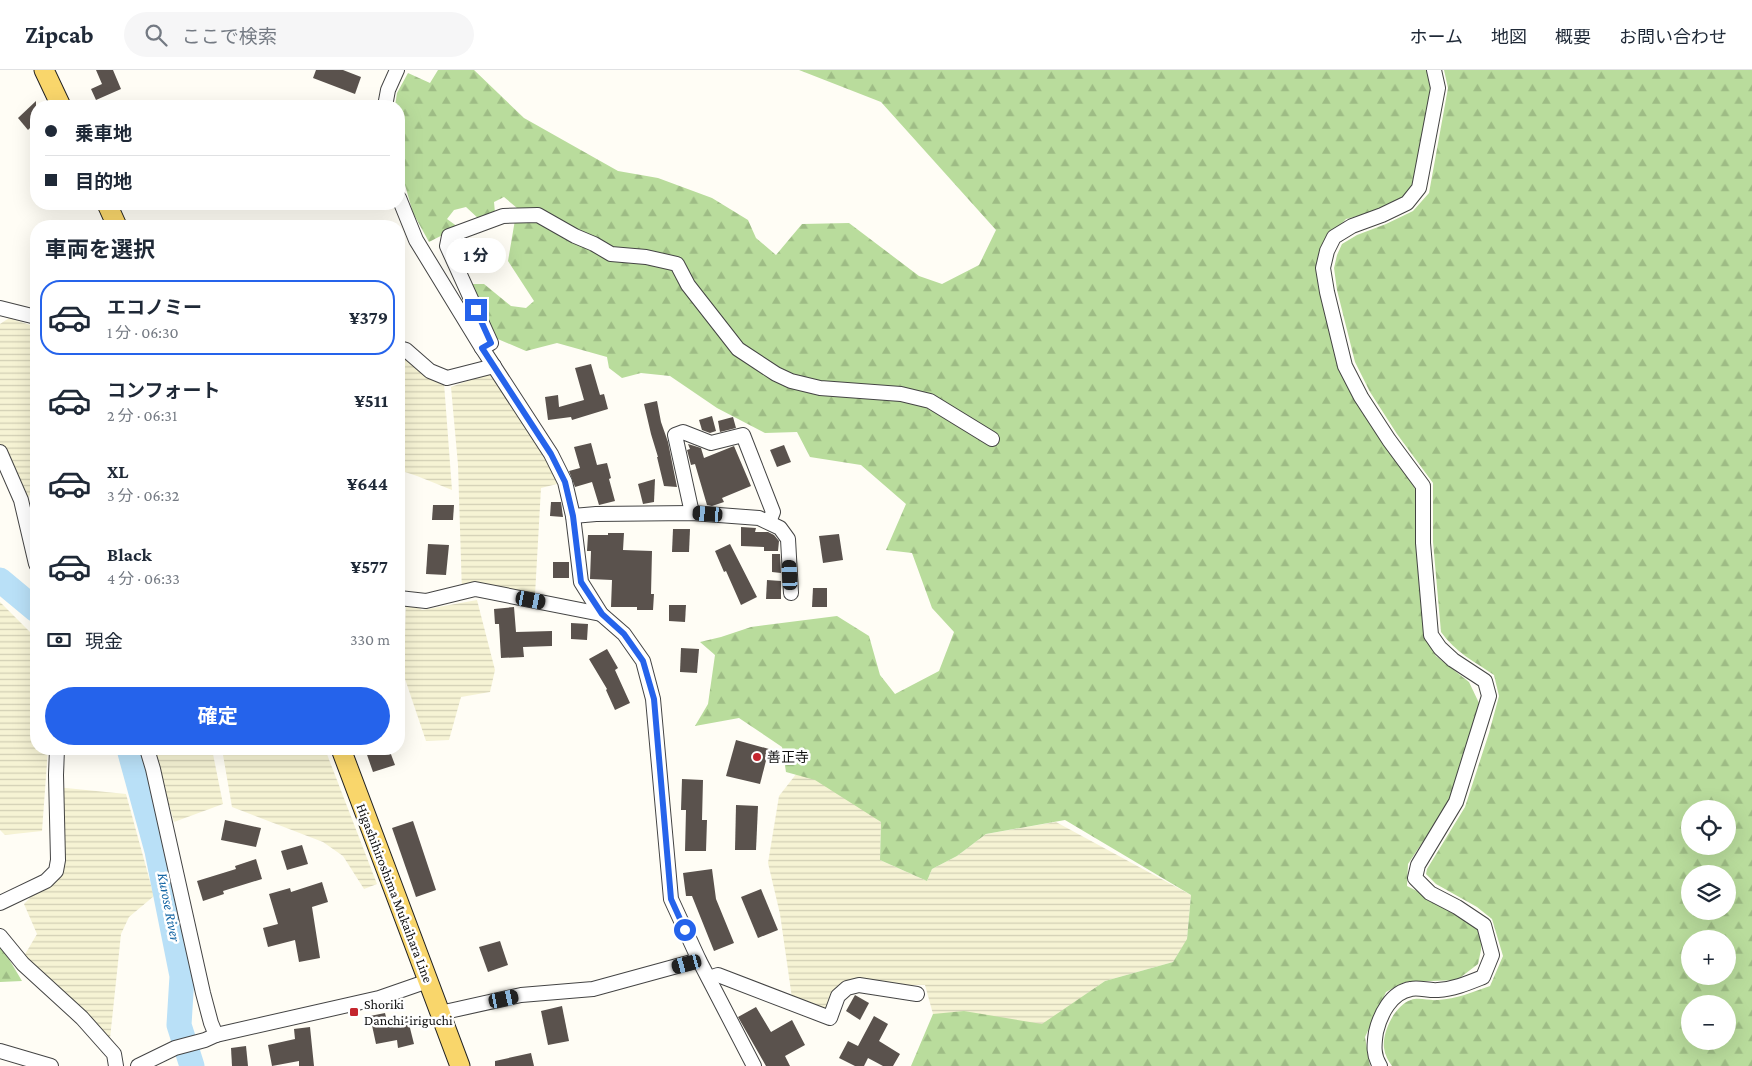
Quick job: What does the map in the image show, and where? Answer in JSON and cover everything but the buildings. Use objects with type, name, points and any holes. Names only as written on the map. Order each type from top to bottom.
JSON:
[{"type":"main road","points":[[44,70],[58,100]]},
{"type":"main road","name":"Higashihiroshima Mukaihara Line","points":[[343,755],[460,1066]]},
{"type":"street","points":[[386,100],[388,90],[397,70]]},
{"type":"street","points":[[1380,1066],[1373,1048],[1377,1029],[1386,1007],[1395,996],[1410,989],[1436,990],[1455,988],[1483,977],[1492,955],[1484,925],[1464,911],[1430,893],[1415,878],[1418,865],[1456,802],[1489,696],[1485,682],[1453,660],[1440,648],[1431,635],[1423,543],[1423,486],[1371,411],[1345,366],[1323,268],[1327,251],[1334,236],[1352,226],[1407,203],[1419,188],[1438,88],[1434,70]]},
{"type":"street","points":[[404,210],[416,240],[482,348],[551,454],[565,482],[573,516],[581,582],[602,614],[624,634],[643,661],[654,699],[671,899],[699,960],[754,1066]]},
{"type":"street","points":[[482,348],[491,343],[447,246],[449,236],[503,216],[538,215],[611,254],[646,257],[677,264],[688,285],[738,349],[776,374],[791,381],[820,388],[901,394],[930,401],[992,439]]},
{"type":"street","points":[[0,308],[30,316]]},
{"type":"street","points":[[405,350],[430,371],[447,378],[494,366]]},
{"type":"street","points":[[692,513],[675,435],[683,432],[710,443],[743,435],[773,512],[769,522]]},
{"type":"street","points":[[0,452],[21,500],[30,538]]},
{"type":"street","points":[[573,516],[692,513],[759,518],[780,528],[788,539],[792,592]]},
{"type":"street","points":[[405,599],[426,601],[475,590],[602,614]]},
{"type":"street","points":[[0,903],[46,881],[56,871],[58,860],[57,755]]},
{"type":"street","points":[[149,755],[211,1023],[211,1038]]},
{"type":"street","points":[[0,936],[23,964],[82,1018],[109,1048],[114,1054],[116,1066]]},
{"type":"street","points":[[440,1013],[521,995],[593,990],[699,960]]},
{"type":"street","points":[[709,978],[718,976],[830,1018],[838,996],[848,988],[859,985],[917,994]]},
{"type":"street","points":[[138,1066],[175,1048],[379,998],[428,980]]},
{"type":"street","points":[[0,1051],[26,1062],[52,1066]]},
{"type":"shaded area","points":[[9,318],[30,325],[30,495],[22,504],[0,450],[0,324]]},
{"type":"shaded area","points":[[405,359],[444,383],[452,490],[405,472]]},
{"type":"shaded area","points":[[489,373],[565,482],[541,488],[535,595],[462,593],[458,465],[451,387]]},
{"type":"shaded area","points":[[30,504],[30,528],[24,511]]},
{"type":"shaded area","points":[[406,599],[422,610],[477,600],[495,670],[490,692],[461,697],[449,740],[426,741],[405,679]]},
{"type":"shaded area","points":[[0,602],[30,632],[30,755],[48,755],[42,831],[5,835],[0,830]]},
{"type":"shaded area","points":[[155,755],[213,755],[223,804],[174,822]]},
{"type":"shaded area","points":[[223,755],[327,755],[377,884],[364,889],[343,856],[323,842],[232,807]]},
{"type":"shaded area","points":[[804,764],[881,822],[880,860],[927,881],[932,869],[957,856],[986,834],[1056,822],[1191,895],[1187,940],[1173,962],[1105,981],[1042,1025],[933,1014],[925,985],[859,985],[821,1015],[793,1005],[780,914],[768,863],[779,796]]},
{"type":"shaded area","points":[[56,787],[126,794],[154,896],[129,917],[121,934],[109,1048],[24,956],[37,934],[24,904],[56,871]]},
{"type":"green space","points":[[438,70],[474,70],[524,118],[618,171],[658,178],[712,198],[748,220],[756,238],[776,255],[802,224],[849,223],[919,276],[942,284],[979,265],[996,230],[881,102],[799,70],[1428,70],[1432,84],[1415,185],[1404,197],[1381,210],[1346,219],[1332,234],[1321,257],[1341,369],[1413,483],[1419,501],[1424,635],[1436,656],[1469,682],[1479,703],[1450,801],[1408,864],[1407,886],[1470,918],[1482,930],[1478,964],[1457,980],[1405,982],[1386,992],[1365,1037],[1370,1066],[911,1066],[933,1014],[964,1011],[1042,1024],[1105,981],[1173,962],[1187,939],[1191,895],[1065,820],[986,834],[957,856],[932,869],[927,881],[880,860],[881,822],[815,780],[786,772],[782,747],[739,718],[695,726],[708,704],[715,655],[700,642],[751,627],[837,616],[869,636],[880,675],[895,694],[939,671],[954,632],[932,608],[912,553],[886,550],[906,504],[861,465],[810,457],[797,432],[765,433],[717,408],[670,376],[641,373],[622,378],[609,368],[607,357],[557,343],[526,351],[493,337],[472,284],[484,284],[511,306],[526,308],[534,301],[508,261],[517,208],[504,197],[494,202],[495,213],[480,220],[466,207],[454,210],[447,219],[458,227],[429,242],[413,213],[405,185],[405,100],[396,100],[397,93],[408,73],[430,83]]},
{"type":"green space","points":[[1444,70],[1752,70],[1752,1066],[1392,1066],[1385,1053],[1384,1042],[1387,1027],[1400,1007],[1414,999],[1435,1000],[1451,998],[1490,986],[1503,956],[1492,919],[1477,907],[1436,884],[1426,874],[1427,869],[1465,807],[1499,696],[1494,675],[1459,651],[1441,632],[1433,542],[1433,483],[1397,434],[1370,392],[1355,362],[1337,290],[1334,268],[1342,244],[1357,235],[1413,211],[1429,193],[1448,88]]},
{"type":"green space","points":[[0,944],[22,981],[0,982]]},
{"type":"waterway","name":"Kurose River","points":[[0,580],[30,605]]},
{"type":"waterway","name":"Kurose River","points":[[131,755],[157,851],[182,976],[179,1025],[192,1066]]},
{"type":"place","name":"善正寺","points":[[757,757]]},
{"type":"place","name":"Shoriki Danchi-iriguchi","points":[[354,1012]]},
{"type":"route","points":[[476,310],[491,343],[482,348],[551,454],[565,482],[573,516],[581,582],[602,614],[624,634],[643,661],[654,699],[671,899],[685,930]]}]
